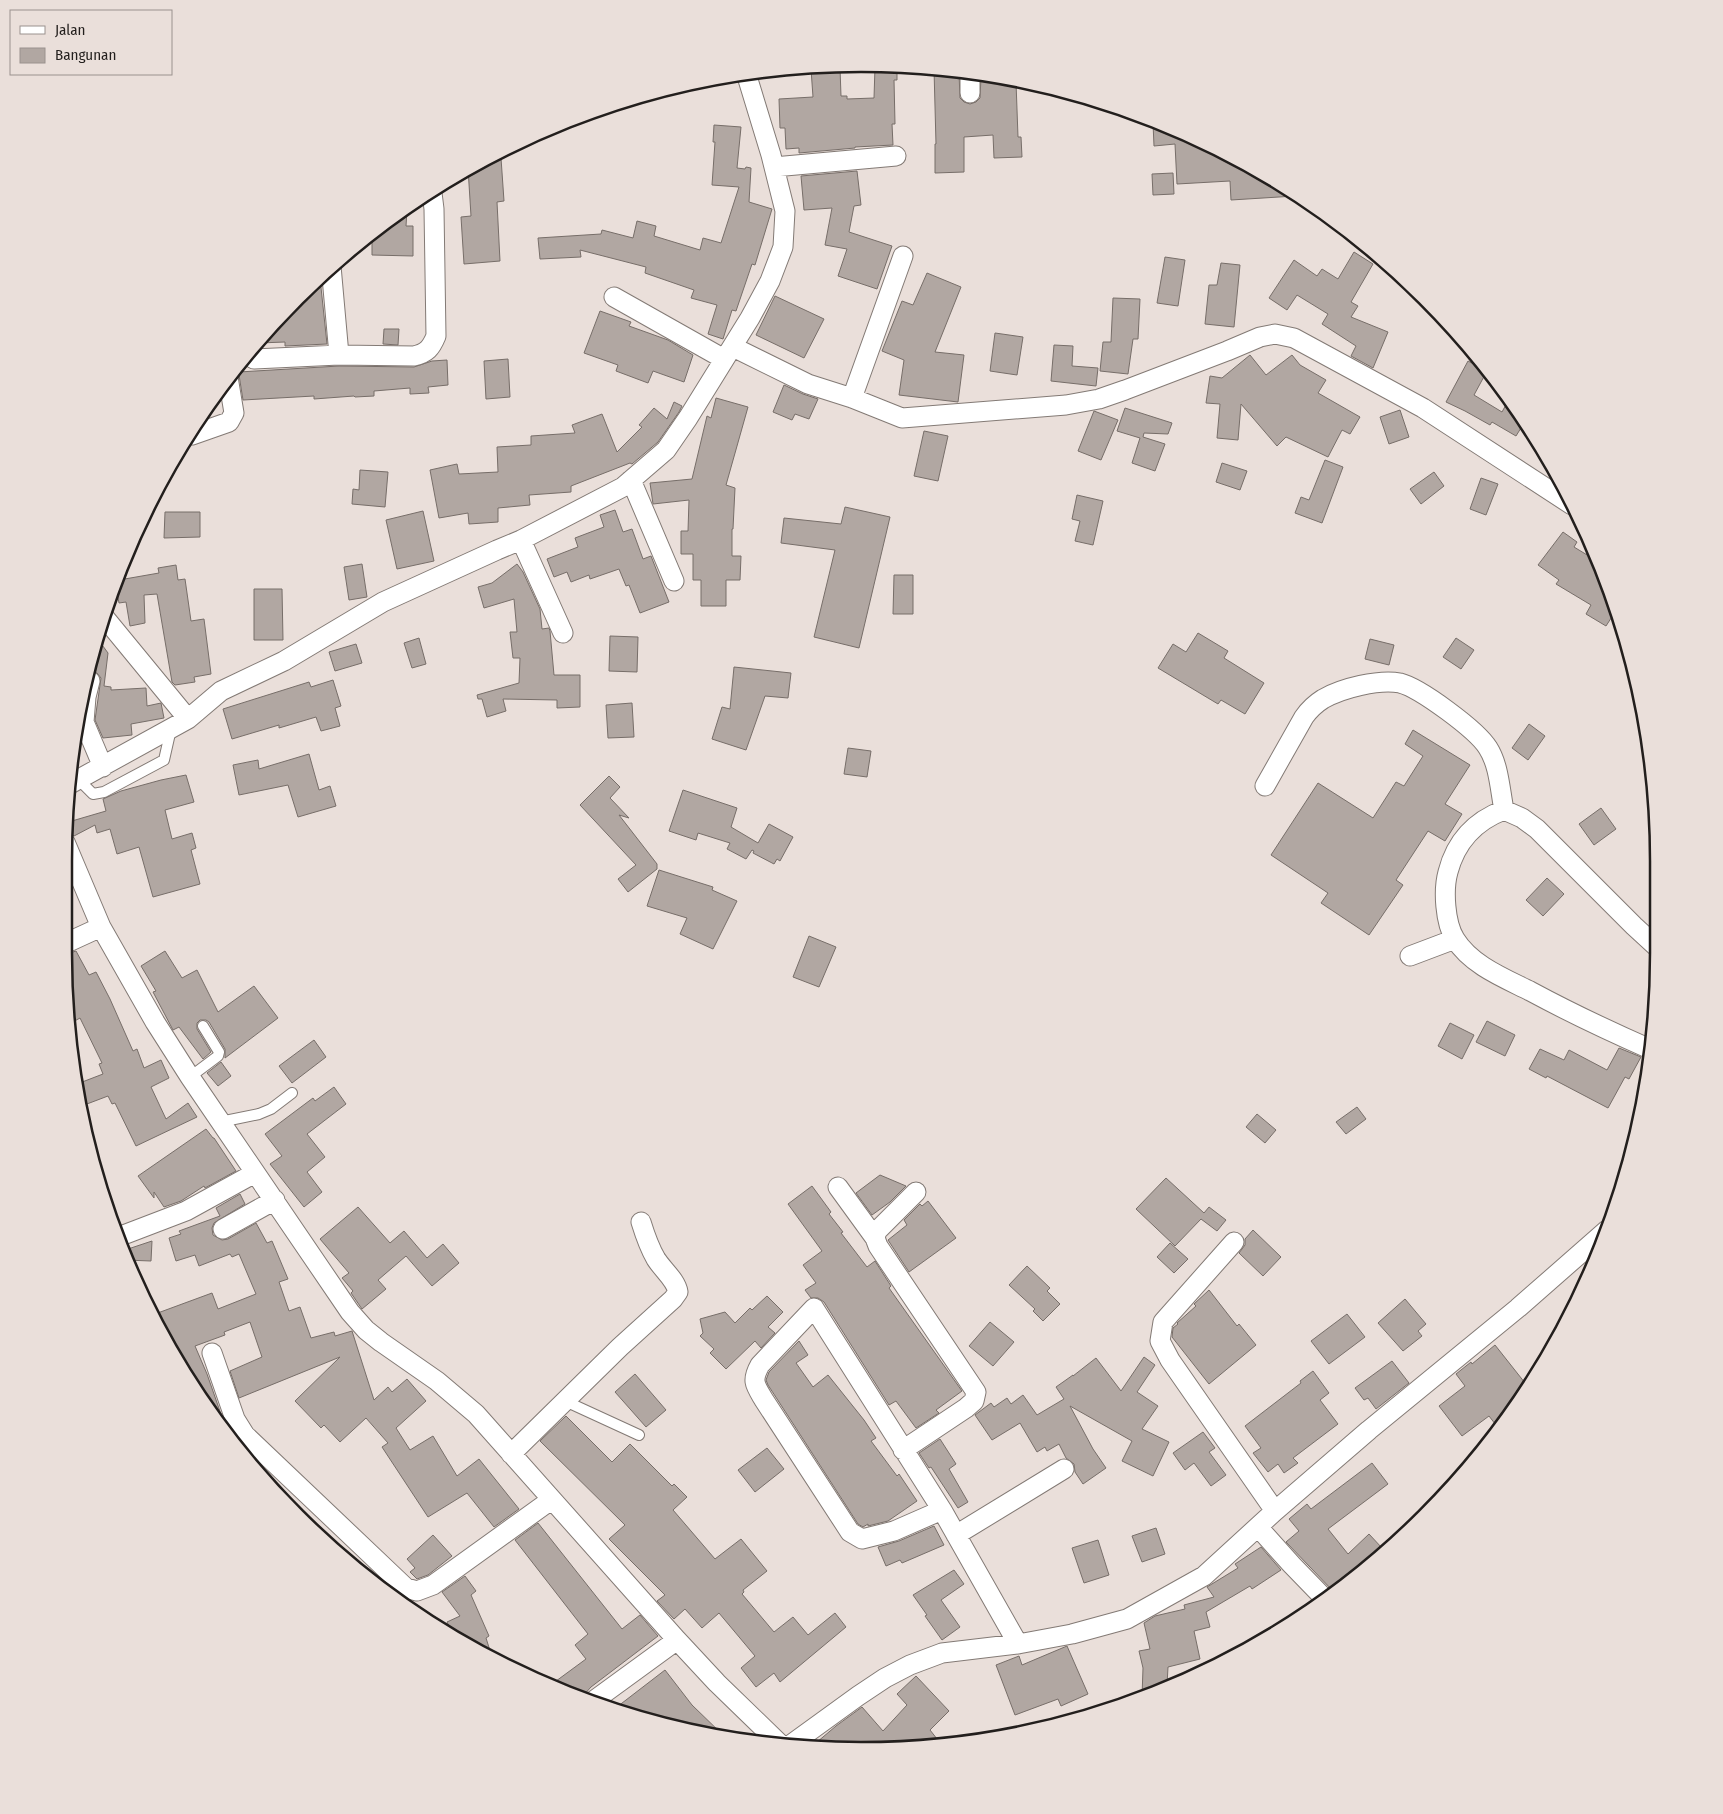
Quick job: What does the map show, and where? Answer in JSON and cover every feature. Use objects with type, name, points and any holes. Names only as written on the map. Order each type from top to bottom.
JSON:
[{"type":"street","points":[[77,781],[188,719],[221,691],[284,661],[383,602],[521,540],[623,487],[666,450],[728,353],[770,280],[783,247],[785,211],[748,81]]},
{"type":"street","points":[[774,167],[896,156]]},
{"type":"street","points":[[254,359],[339,355],[414,356],[424,354],[431,348],[436,336],[433,199]]},
{"type":"street","points":[[852,398],[903,256]]},
{"type":"street","points":[[332,277],[339,355]]},
{"type":"street","points":[[614,297],[728,353],[902,418],[1066,405],[1125,390],[1226,352],[1260,337],[1275,334],[1294,338],[1423,408],[1561,498]]},
{"type":"street","points":[[199,432],[229,422],[234,413],[230,389]]},
{"type":"street","points":[[631,480],[674,581]]},
{"type":"street","points":[[521,540],[562,633]]},
{"type":"street","points":[[109,623],[188,719]]},
{"type":"street","points":[[1265,786],[1304,718],[1317,703],[1335,693],[1364,685],[1389,682],[1400,683],[1412,688],[1457,719],[1479,737],[1493,757],[1504,810]]},
{"type":"street","points":[[85,725],[103,767]]},
{"type":"street","points":[[1645,1047],[1574,1014],[1486,968],[1468,953],[1455,939],[1448,918],[1446,879],[1451,860],[1462,841],[1473,828],[1487,816],[1504,810],[1522,818],[1537,829],[1650,941]]},
{"type":"street","points":[[72,859],[101,927],[155,1022],[220,1122],[350,1312],[366,1330],[437,1381],[476,1414],[677,1640],[717,1683],[772,1736]]},
{"type":"street","points":[[72,940],[101,927]]},
{"type":"street","points":[[1410,956],[1455,939]]},
{"type":"street","points":[[126,1235],[186,1211],[255,1173]]},
{"type":"street","points":[[838,1187],[875,1238],[878,1246],[976,1392],[974,1401],[966,1408],[903,1450]]},
{"type":"street","points":[[875,1238],[877,1231],[916,1192]]},
{"type":"street","points":[[223,1229],[275,1200]]},
{"type":"street","points":[[511,1454],[632,1336],[674,1299],[678,1292],[677,1286],[650,1248],[641,1222]]},
{"type":"street","points":[[799,1739],[885,1678],[910,1665],[942,1653],[1018,1644],[1072,1634],[1127,1619],[1204,1576],[1368,1430],[1518,1308],[1596,1240]]},
{"type":"street","points":[[1234,1242],[1163,1322],[1160,1341],[1170,1360],[1275,1512]]},
{"type":"street","points":[[942,1510],[894,1531],[862,1539],[850,1532],[755,1386],[754,1376],[760,1365],[814,1308],[942,1510],[1018,1644]]},
{"type":"street","points":[[212,1353],[235,1419],[245,1435],[406,1588],[417,1591],[432,1585],[551,1500]]},
{"type":"street","points":[[956,1535],[1064,1469]]},
{"type":"street","points":[[1258,1527],[1320,1594]]},
{"type":"street","points":[[599,1697],[677,1640]]},
{"type":"lane","points":[[77,784],[93,794],[104,792],[164,760],[171,729]]},
{"type":"lane","points":[[190,1077],[218,1056],[219,1052],[203,1026]]},
{"type":"lane","points":[[220,1122],[259,1114],[292,1093]]},
{"type":"lane","points":[[565,1401],[639,1435]]},
{"type":"building","points":[[840,73],[841,96],[847,96],[847,99],[874,98],[875,73],[897,73],[897,80],[894,80],[895,124],[892,124],[893,145],[799,153],[799,148],[786,149],[785,128],[780,128],[779,99],[813,97],[811,74]]},
{"type":"building","points":[[934,76],[959,79],[960,98],[970,104],[980,98],[981,82],[1016,88],[1018,137],[1021,137],[1022,157],[994,158],[993,135],[964,137],[964,172],[935,173]]},
{"type":"building","points":[[714,125],[741,127],[737,168],[751,168],[749,202],[772,209],[755,265],[752,264],[736,311],[732,310],[723,339],[708,334],[717,305],[691,298],[694,290],[645,273],[646,267],[580,250],[581,257],[540,259],[538,238],[601,234],[602,230],[633,238],[637,221],[656,226],[654,236],[700,250],[703,238],[721,243],[739,187],[712,185],[715,142],[713,142]]},
{"type":"building","points":[[1153,129],[1210,154],[1286,197],[1231,200],[1230,181],[1177,184],[1175,144],[1154,146]]},
{"type":"building","points":[[501,160],[504,201],[497,202],[500,261],[464,264],[461,217],[471,216],[469,177]]},
{"type":"building","points":[[857,171],[861,205],[854,206],[849,232],[892,246],[877,289],[838,276],[847,249],[825,245],[832,208],[804,210],[801,176]]},
{"type":"building","points":[[1173,173],[1174,194],[1153,195],[1152,174]]},
{"type":"building","points":[[407,217],[406,226],[413,226],[413,256],[372,255],[372,243]]},
{"type":"building","points":[[1354,252],[1373,264],[1351,302],[1358,306],[1351,317],[1388,332],[1373,368],[1351,356],[1356,346],[1322,324],[1328,314],[1297,295],[1287,310],[1269,298],[1294,260],[1317,276],[1322,269],[1338,279]]},
{"type":"building","points":[[1165,257],[1185,260],[1178,306],[1157,303]]},
{"type":"building","points":[[1221,263],[1240,265],[1234,327],[1205,324],[1209,285],[1217,285]]},
{"type":"building","points":[[927,273],[961,287],[935,352],[964,355],[958,402],[899,395],[904,360],[882,351],[902,301],[913,305]]},
{"type":"building","points":[[321,287],[327,344],[285,346],[285,342],[267,343]]},
{"type":"building","points":[[775,296],[824,319],[804,358],[756,335]]},
{"type":"building","points":[[1113,298],[1140,299],[1138,339],[1133,339],[1128,374],[1100,371],[1103,342],[1111,342]]},
{"type":"building","points":[[600,311],[631,322],[629,326],[668,340],[693,355],[684,382],[653,371],[648,383],[616,371],[618,365],[584,353]]},
{"type":"building","points":[[384,329],[399,329],[398,345],[383,344]]},
{"type":"building","points":[[995,333],[1023,337],[1017,375],[990,371]]},
{"type":"building","points":[[1054,345],[1073,346],[1072,366],[1098,368],[1096,386],[1051,381]]},
{"type":"building","points":[[1250,355],[1266,375],[1292,355],[1300,365],[1326,380],[1318,393],[1360,417],[1350,434],[1342,430],[1328,457],[1286,437],[1277,446],[1241,404],[1238,440],[1217,438],[1220,404],[1206,403],[1210,376],[1222,378]]},
{"type":"building","points":[[508,359],[510,397],[486,399],[484,361]]},
{"type":"building","points":[[447,360],[448,385],[428,387],[429,393],[410,394],[410,388],[374,391],[374,396],[314,399],[314,396],[243,400],[239,377],[243,372],[339,366],[414,367],[432,361]]},
{"type":"building","points":[[1468,361],[1473,364],[1484,377],[1474,395],[1502,412],[1505,406],[1521,428],[1516,436],[1492,422],[1490,425],[1446,402]]},
{"type":"building","points":[[784,385],[818,399],[809,419],[795,414],[792,420],[773,412]]},
{"type":"building","points":[[716,398],[748,407],[726,485],[735,488],[732,556],[741,556],[740,580],[726,580],[726,606],[701,606],[701,580],[693,580],[693,554],[681,554],[681,531],[688,531],[689,500],[653,504],[650,483],[692,479],[707,416],[711,418]]},
{"type":"building","points":[[674,402],[682,406],[679,412],[658,442],[632,464],[630,463],[571,486],[571,492],[529,495],[530,505],[498,508],[498,522],[469,524],[468,513],[439,518],[430,470],[457,464],[459,474],[498,472],[497,447],[531,445],[531,436],[575,433],[572,425],[602,414],[617,452],[642,427],[639,425],[654,408],[667,419]]},
{"type":"building","points":[[1125,408],[1172,423],[1168,434],[1144,433],[1143,437],[1165,444],[1155,471],[1132,463],[1140,438],[1117,431]]},
{"type":"building","points":[[1400,410],[1409,437],[1389,444],[1380,417]]},
{"type":"building","points":[[1094,411],[1118,420],[1101,460],[1078,451]]},
{"type":"building","points":[[924,431],[948,436],[938,481],[914,476]]},
{"type":"building","points":[[1325,460],[1343,467],[1322,523],[1295,513],[1301,497],[1309,500]]},
{"type":"building","points":[[1222,463],[1247,471],[1240,490],[1216,482]]},
{"type":"building","points":[[360,470],[388,472],[385,507],[352,504],[353,489],[359,490]]},
{"type":"building","points":[[1434,472],[1444,486],[1421,504],[1410,489]]},
{"type":"building","points":[[1481,478],[1498,484],[1486,515],[1470,509]]},
{"type":"building","points":[[1077,495],[1103,501],[1093,545],[1075,541],[1080,521],[1072,519]]},
{"type":"building","points":[[845,507],[890,517],[859,648],[814,637],[835,550],[781,543],[784,518],[841,524]]},
{"type":"building","points":[[615,510],[623,532],[632,529],[643,559],[651,556],[669,602],[640,613],[629,585],[626,586],[619,569],[590,579],[589,575],[571,582],[567,572],[554,577],[547,559],[578,547],[575,538],[604,527],[600,515]]},
{"type":"building","points":[[423,511],[434,561],[397,569],[386,520]]},
{"type":"building","points":[[165,512],[200,512],[200,537],[164,538]]},
{"type":"building","points":[[1563,532],[1577,542],[1574,547],[1588,556],[1609,609],[1612,617],[1606,626],[1586,614],[1591,605],[1556,584],[1559,580],[1538,565]]},
{"type":"building","points":[[362,564],[367,597],[349,600],[344,567]]},
{"type":"building","points":[[517,564],[523,572],[540,609],[542,629],[549,628],[550,631],[554,675],[580,675],[580,707],[557,708],[557,700],[503,699],[506,711],[487,717],[482,699],[478,699],[477,695],[519,683],[520,658],[513,658],[510,632],[517,632],[514,599],[484,608],[478,587],[492,583]]},
{"type":"building","points":[[176,565],[178,580],[185,579],[191,621],[204,619],[211,674],[194,677],[195,682],[175,685],[172,682],[157,594],[144,595],[145,623],[130,626],[126,602],[119,603],[118,598],[126,579],[159,573],[158,568]]},
{"type":"building","points":[[894,575],[913,575],[913,614],[893,614]]},
{"type":"building","points":[[254,589],[282,589],[283,640],[254,640]]},
{"type":"building","points":[[1198,633],[1228,651],[1224,658],[1264,683],[1245,714],[1221,700],[1218,704],[1158,668],[1173,644],[1186,652]]},
{"type":"building","points":[[610,636],[638,637],[637,672],[609,671]]},
{"type":"building","points":[[419,638],[426,664],[412,668],[404,643]]},
{"type":"building","points":[[1456,638],[1474,650],[1461,669],[1443,657]]},
{"type":"building","points":[[1370,639],[1394,645],[1389,665],[1365,659]]},
{"type":"building","points":[[356,644],[362,663],[335,671],[329,652]]},
{"type":"building","points":[[103,646],[108,653],[104,686],[111,687],[111,690],[146,688],[147,706],[161,703],[164,718],[131,724],[132,735],[103,738],[95,720],[101,678],[97,673]]},
{"type":"building","points":[[734,667],[791,673],[788,698],[765,696],[746,750],[712,739],[722,707],[730,709]]},
{"type":"building","points":[[333,680],[341,706],[335,708],[340,726],[321,731],[316,717],[279,728],[279,725],[232,739],[223,709],[309,682],[311,687]]},
{"type":"building","points":[[632,703],[634,737],[608,738],[606,705]]},
{"type":"building","points":[[1529,724],[1545,736],[1528,760],[1512,748]]},
{"type":"building","points":[[1413,730],[1470,765],[1445,804],[1462,814],[1445,841],[1428,831],[1396,880],[1403,885],[1369,935],[1321,903],[1328,893],[1271,855],[1318,783],[1373,818],[1396,782],[1404,786],[1423,756],[1405,744]]},
{"type":"building","points":[[848,748],[871,751],[867,777],[844,774]]},
{"type":"building","points":[[309,754],[319,790],[330,786],[336,806],[298,817],[288,785],[239,795],[233,765],[258,760],[259,769]]},
{"type":"building","points":[[186,775],[194,802],[165,810],[172,839],[192,833],[196,848],[191,850],[200,884],[153,897],[139,847],[117,854],[110,829],[97,833],[95,825],[74,836],[74,820],[106,811],[103,799],[121,791]]},
{"type":"building","points":[[609,776],[620,787],[610,798],[629,818],[619,815],[657,864],[657,869],[628,892],[618,879],[636,865],[580,805]]},
{"type":"building","points":[[683,790],[737,808],[731,827],[758,843],[769,824],[793,837],[780,861],[777,859],[774,864],[753,853],[754,851],[752,850],[746,859],[727,849],[730,843],[698,833],[696,840],[669,831]]},
{"type":"building","points":[[1601,808],[1616,829],[1594,845],[1579,824]]},
{"type":"building","points":[[659,870],[713,887],[712,890],[737,901],[713,949],[680,934],[687,918],[647,906]]},
{"type":"building","points":[[1547,878],[1564,894],[1543,916],[1526,900]]},
{"type":"building","points":[[809,936],[836,947],[819,987],[793,977]]},
{"type":"building","points":[[76,951],[89,975],[96,972],[133,1051],[137,1049],[144,1068],[161,1060],[169,1078],[151,1087],[166,1119],[188,1103],[197,1117],[136,1146],[115,1103],[112,1104],[108,1096],[88,1104],[84,1081],[103,1074],[99,1064],[102,1063],[80,1018],[76,1020],[72,952]]},
{"type":"building","points":[[165,951],[182,978],[197,970],[218,1012],[254,986],[278,1018],[225,1058],[225,1049],[209,1022],[200,1020],[197,1023],[197,1029],[211,1052],[203,1059],[179,1027],[173,1030],[153,992],[156,991],[141,966]]},
{"type":"building","points":[[1487,1021],[1515,1035],[1505,1056],[1476,1042]]},
{"type":"building","points":[[1450,1023],[1474,1035],[1462,1059],[1438,1046]]},
{"type":"building","points":[[314,1040],[326,1057],[292,1083],[279,1066]]},
{"type":"building","points":[[1619,1048],[1641,1057],[1629,1079],[1625,1077],[1608,1108],[1547,1076],[1546,1078],[1529,1069],[1540,1049],[1564,1060],[1569,1050],[1607,1070]]},
{"type":"building","points":[[221,1062],[231,1076],[218,1086],[207,1073]]},
{"type":"building","points":[[334,1087],[346,1104],[307,1134],[325,1157],[307,1172],[322,1192],[304,1207],[270,1164],[282,1156],[265,1134],[313,1098],[315,1101]]},
{"type":"building","points":[[1357,1107],[1366,1119],[1346,1134],[1336,1122]]},
{"type":"building","points":[[1257,1114],[1276,1130],[1265,1143],[1246,1127]]},
{"type":"building","points":[[206,1129],[236,1171],[205,1188],[204,1186],[181,1201],[164,1207],[154,1192],[154,1198],[138,1176]]},
{"type":"building","points":[[880,1175],[906,1186],[890,1202],[872,1215],[856,1193]]},
{"type":"building","points":[[1166,1178],[1204,1213],[1209,1207],[1226,1220],[1217,1231],[1201,1219],[1175,1246],[1136,1209]]},
{"type":"building","points":[[812,1186],[831,1212],[829,1214],[843,1232],[841,1233],[867,1267],[875,1261],[891,1286],[889,1288],[962,1391],[936,1410],[939,1413],[916,1428],[896,1401],[889,1405],[824,1302],[818,1298],[811,1298],[805,1290],[816,1283],[803,1265],[822,1251],[788,1204]]},
{"type":"building","points":[[240,1194],[245,1204],[214,1223],[212,1228],[213,1235],[222,1240],[228,1239],[256,1223],[267,1243],[272,1241],[288,1279],[279,1282],[289,1311],[300,1307],[311,1338],[334,1332],[335,1336],[352,1331],[374,1400],[388,1387],[392,1392],[407,1379],[426,1401],[396,1428],[410,1450],[433,1436],[457,1476],[479,1459],[519,1509],[494,1527],[467,1493],[428,1517],[382,1447],[388,1443],[366,1418],[340,1442],[324,1425],[321,1428],[295,1401],[340,1357],[239,1398],[230,1371],[262,1357],[250,1322],[224,1332],[225,1335],[195,1346],[220,1411],[178,1347],[160,1312],[212,1293],[218,1309],[256,1294],[239,1254],[232,1257],[230,1254],[199,1266],[195,1255],[176,1261],[169,1238],[181,1234],[179,1231],[220,1216],[216,1208]]},
{"type":"building","points":[[928,1201],[956,1238],[909,1272],[888,1240],[907,1225],[904,1220],[920,1204],[922,1206]]},
{"type":"building","points":[[358,1207],[390,1243],[404,1231],[427,1258],[443,1244],[459,1263],[432,1286],[406,1256],[378,1280],[386,1289],[362,1309],[351,1293],[353,1291],[342,1278],[349,1273],[320,1239]]},
{"type":"building","points":[[1253,1230],[1281,1257],[1263,1276],[1239,1253],[1245,1245],[1245,1239]]},
{"type":"building","points":[[152,1241],[151,1261],[136,1260],[131,1248]]},
{"type":"building","points":[[1170,1243],[1188,1259],[1174,1273],[1157,1257]]},
{"type":"building","points":[[1027,1266],[1050,1288],[1047,1291],[1060,1304],[1043,1321],[1033,1311],[1035,1309],[1009,1285]]},
{"type":"building","points":[[1209,1290],[1237,1326],[1239,1324],[1256,1345],[1209,1384],[1172,1337],[1173,1328],[1196,1306],[1194,1304]]},
{"type":"building","points":[[767,1296],[783,1312],[768,1327],[775,1333],[761,1348],[755,1341],[726,1369],[710,1353],[714,1349],[700,1336],[703,1333],[700,1319],[725,1312],[735,1323],[750,1308],[752,1310]]},
{"type":"building","points":[[1405,1299],[1426,1324],[1418,1331],[1422,1336],[1403,1351],[1378,1323]]},
{"type":"building","points":[[1347,1314],[1365,1337],[1329,1364],[1311,1341]]},
{"type":"building","points":[[990,1322],[1014,1342],[993,1366],[969,1346]]},
{"type":"building","points":[[799,1341],[808,1355],[796,1363],[813,1387],[828,1375],[864,1420],[876,1438],[871,1441],[897,1476],[899,1474],[917,1501],[888,1521],[868,1526],[868,1524],[863,1527],[858,1524],[768,1385],[766,1380],[769,1372]]},
{"type":"building","points":[[1495,1345],[1524,1381],[1494,1423],[1489,1416],[1462,1436],[1439,1406],[1465,1386],[1456,1374],[1471,1362],[1472,1364]]},
{"type":"building","points":[[1144,1357],[1155,1365],[1137,1392],[1158,1406],[1142,1429],[1169,1442],[1153,1476],[1122,1461],[1132,1441],[1070,1406],[1093,1449],[1106,1468],[1083,1484],[1075,1472],[1074,1464],[1066,1458],[1059,1444],[1047,1451],[1045,1447],[1037,1452],[1020,1423],[992,1440],[975,1415],[991,1403],[994,1407],[1007,1398],[1011,1404],[1023,1395],[1037,1415],[1064,1399],[1056,1387],[1096,1358],[1121,1391]]},
{"type":"building","points":[[1392,1361],[1409,1383],[1376,1409],[1368,1398],[1364,1400],[1355,1388]]},
{"type":"building","points":[[1313,1371],[1329,1393],[1320,1400],[1338,1424],[1293,1458],[1298,1463],[1284,1473],[1278,1464],[1268,1472],[1253,1453],[1261,1448],[1245,1426],[1301,1383],[1300,1381]]},
{"type":"building","points":[[635,1374],[666,1410],[646,1427],[615,1392]]},
{"type":"building","points":[[566,1416],[612,1462],[630,1444],[672,1486],[674,1484],[687,1497],[673,1510],[715,1559],[741,1539],[767,1571],[743,1590],[742,1594],[774,1632],[793,1617],[808,1635],[835,1613],[846,1627],[780,1682],[774,1673],[756,1687],[741,1668],[755,1656],[719,1613],[702,1628],[685,1609],[674,1619],[657,1601],[665,1595],[609,1539],[625,1525],[540,1441]]},
{"type":"building","points":[[1203,1432],[1215,1448],[1209,1452],[1226,1475],[1211,1486],[1194,1463],[1185,1470],[1173,1453]]},
{"type":"building","points":[[940,1439],[956,1464],[949,1469],[968,1502],[958,1508],[931,1467],[929,1468],[919,1453]]},
{"type":"building","points":[[767,1448],[784,1469],[755,1492],[738,1470]]},
{"type":"building","points":[[1372,1463],[1388,1484],[1328,1529],[1348,1554],[1369,1534],[1381,1547],[1329,1587],[1286,1542],[1299,1531],[1289,1519],[1307,1504],[1311,1509]]},
{"type":"building","points":[[538,1523],[622,1629],[640,1615],[658,1636],[587,1692],[558,1680],[586,1659],[575,1645],[588,1634],[515,1540]]},
{"type":"building","points":[[934,1526],[944,1545],[902,1563],[900,1560],[886,1566],[878,1547],[899,1541]]},
{"type":"building","points":[[1156,1528],[1165,1554],[1142,1562],[1132,1536]]},
{"type":"building","points":[[433,1535],[452,1556],[428,1575],[417,1579],[410,1572],[415,1568],[407,1559]]},
{"type":"building","points":[[1098,1540],[1109,1575],[1084,1583],[1072,1548]]},
{"type":"building","points":[[1261,1547],[1281,1570],[1252,1589],[1250,1586],[1206,1612],[1210,1627],[1194,1631],[1200,1659],[1168,1667],[1167,1679],[1142,1689],[1143,1668],[1139,1651],[1150,1649],[1144,1623],[1155,1616],[1185,1609],[1184,1605],[1214,1597],[1207,1587],[1238,1568],[1235,1564]]},
{"type":"building","points":[[954,1570],[964,1584],[941,1600],[960,1627],[942,1640],[913,1595]]},
{"type":"building","points":[[465,1576],[476,1591],[471,1595],[489,1636],[486,1638],[489,1647],[448,1624],[447,1622],[460,1616],[442,1592]]},
{"type":"building","points":[[1067,1646],[1088,1694],[1061,1706],[1058,1699],[1015,1715],[996,1665],[1019,1656],[1022,1665]]},
{"type":"building","points":[[665,1670],[692,1705],[715,1727],[657,1715],[621,1704]]},
{"type":"building","points":[[916,1676],[949,1711],[930,1730],[936,1738],[862,1742],[819,1740],[862,1707],[883,1731],[907,1705],[897,1694]]}]
